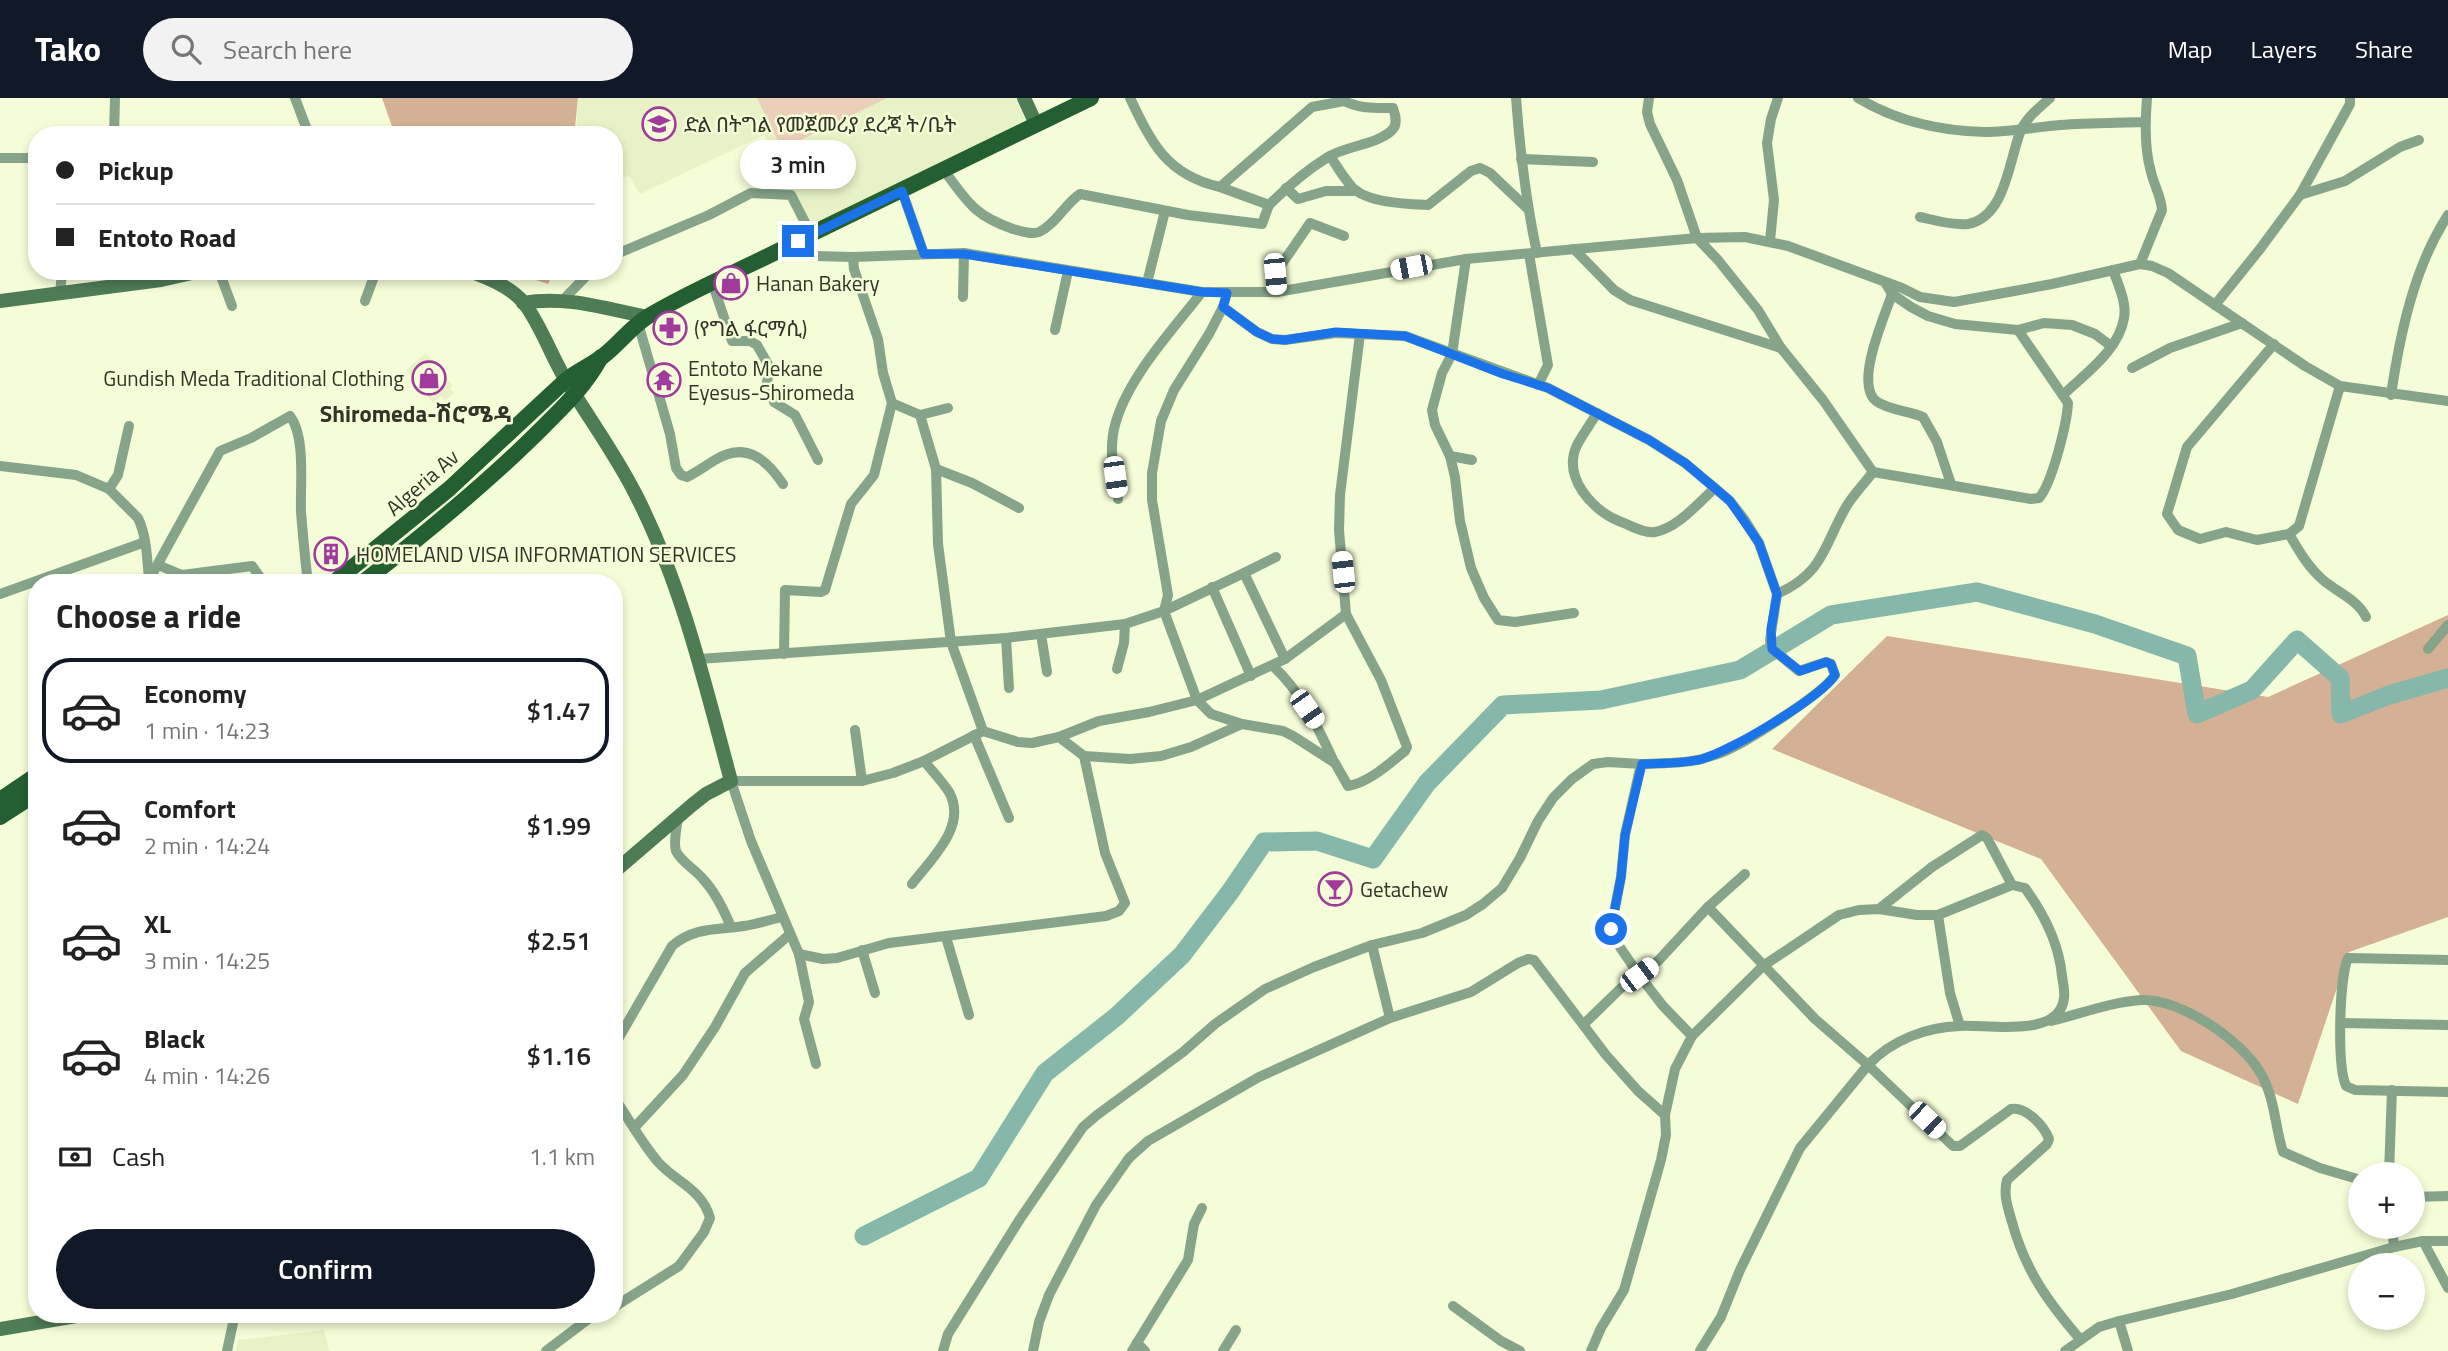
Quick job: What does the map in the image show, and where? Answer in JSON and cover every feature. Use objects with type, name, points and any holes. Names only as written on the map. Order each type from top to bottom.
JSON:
[{"type":"main road","points":[[601,357],[643,320],[712,282],[773,255],[1091,98]]},
{"type":"main road","name":"Algeria Av","points":[[344,574],[449,489],[565,380],[601,357]]},
{"type":"main road","name":"Algeria Av","points":[[373,574],[472,494],[576,395],[590,378],[601,357]]},
{"type":"main road","points":[[0,800],[28,781]]},
{"type":"main road","points":[[0,817],[28,799]]},
{"type":"street","points":[[114,126],[115,98]]},
{"type":"street","points":[[295,98],[306,126]]},
{"type":"street","points":[[1024,98],[1036,124]]},
{"type":"street","points":[[1130,98],[1157,150],[1179,171],[1202,183],[1269,205]]},
{"type":"street","points":[[1516,98],[1521,159],[1548,365],[1538,385]]},
{"type":"street","points":[[1650,98],[1647,112],[1650,124],[1676,180],[1697,238],[1758,310],[1782,348],[1823,400],[1873,472],[2031,499],[2039,498],[2045,492],[2068,403],[2018,330]]},
{"type":"street","points":[[1770,241],[1774,200],[1767,143],[1778,98]]},
{"type":"street","points":[[1858,98],[1882,113],[1928,126],[1988,132],[2083,123],[2145,122]]},
{"type":"street","points":[[1920,217],[1965,225],[1987,215],[1996,203],[2010,169],[2022,128],[2050,98]]},
{"type":"street","points":[[2140,264],[2162,210],[2148,160],[2145,122],[2147,98]]},
{"type":"street","points":[[2215,305],[2300,195],[2350,104],[2350,98]]},
{"type":"street","points":[[943,169],[973,208],[987,219],[1019,231],[1038,232],[1080,194],[1165,211],[1262,224],[1269,205],[1286,188],[1330,156],[1394,129],[1396,123],[1393,108],[1366,109],[1354,107],[1345,101],[1312,107],[1220,187]]},
{"type":"street","points":[[2300,195],[2345,181],[2400,147],[2419,140]]},
{"type":"street","points":[[1330,156],[1357,191]]},
{"type":"street","points":[[0,158],[28,158]]},
{"type":"street","points":[[1521,159],[1593,162]]},
{"type":"street","points":[[1286,188],[1298,199],[1326,191],[1357,191],[1385,201],[1428,205],[1471,171],[1480,168],[1490,173],[1527,208]]},
{"type":"street","points":[[902,191],[924,254]]},
{"type":"street","points":[[623,251],[755,192],[791,195],[811,234]]},
{"type":"street","points":[[1146,283],[1165,211]]},
{"type":"street","points":[[2391,395],[2397,349],[2415,289],[2428,252],[2448,215]]},
{"type":"street","points":[[1276,292],[1275,274],[1310,223],[1344,236]]},
{"type":"street","points":[[773,255],[853,257],[964,254],[1202,292],[1227,293],[1276,292],[1466,259],[1697,238],[1745,237],[1770,241],[1902,288],[1920,297],[1954,302],[2140,264],[2152,265],[2168,273],[2305,366],[2340,386],[2448,401]]},
{"type":"street","points":[[1574,249],[1615,290],[1630,300],[1782,348]]},
{"type":"street","points":[[963,297],[964,254]]},
{"type":"street","points":[[783,654],[785,590],[825,590],[851,503],[874,475],[892,403],[883,373],[878,339],[854,270],[853,257]]},
{"type":"street","points":[[1466,259],[1452,354],[1442,373],[1432,410],[1435,425],[1450,456],[1471,569],[1498,620],[1515,622],[1574,613]]},
{"type":"street","points":[[2064,394],[2104,356],[2119,334],[2125,316],[2113,270]]},
{"type":"street","points":[[1055,330],[1068,271]]},
{"type":"street","points":[[60,295],[61,280]]},
{"type":"street","points":[[0,301],[161,280]]},
{"type":"street","points":[[222,280],[232,306]]},
{"type":"street","points":[[365,301],[373,280]]},
{"type":"street","points":[[489,280],[502,286],[523,303],[565,380],[616,458],[656,537],[671,573],[699,659],[730,781],[751,841],[799,954],[809,1002],[804,1019],[816,1064]]},
{"type":"street","points":[[563,300],[582,280]]},
{"type":"street","points":[[712,282],[732,341],[750,341],[757,345],[770,368],[767,382],[774,402],[795,415],[818,460]]},
{"type":"street","points":[[1886,284],[1892,294],[1928,316],[1955,324],[2018,330],[2044,323],[2072,325],[2095,334],[2111,346]]},
{"type":"street","points":[[1118,499],[1112,456],[1114,430],[1121,407],[1144,369],[1202,292]]},
{"type":"street","points":[[1227,293],[1223,307],[1174,390],[1161,421],[1152,473],[1152,500],[1168,595],[1164,611],[1197,700],[1211,714],[1241,724],[1283,731],[1335,763]]},
{"type":"street","points":[[1892,294],[1870,358],[1871,396],[1878,402],[1923,418],[1937,442],[1951,484]]},
{"type":"street","points":[[523,303],[547,299],[563,300],[643,320],[670,434],[673,458],[681,475],[687,477],[718,458],[737,453],[754,454],[769,463],[783,484]]},
{"type":"street","points":[[943,1351],[948,1334],[1020,1219],[1083,1127],[1248,999],[1314,967],[1372,945],[1422,933],[1466,915],[1483,904],[1502,888],[1553,798],[1572,779],[1594,764],[1698,760],[1723,752],[1783,716],[1828,684],[1835,675],[1831,664],[1826,662],[1800,671],[1772,649],[1771,629],[1777,594],[1759,543],[1730,501],[1685,463],[1658,446],[1538,385],[1405,336],[1336,332],[1285,340],[1272,339],[1257,332],[1223,307]]},
{"type":"street","points":[[2132,368],[2169,348],[2242,323]]},
{"type":"street","points":[[1273,666],[1315,721],[1348,786],[1381,770],[1405,751],[1407,747],[1381,680],[1346,614],[1339,530],[1340,495],[1360,334]]},
{"type":"street","points":[[2274,344],[2187,447],[2167,514],[2178,530],[2200,539],[2226,532],[2256,540],[2289,534],[2299,526],[2340,386]]},
{"type":"street","points":[[892,403],[920,415],[948,408]]},
{"type":"street","points":[[1597,413],[1577,445],[1574,464],[1577,480],[1586,498],[1606,516],[1650,533],[1658,532],[1671,526],[1716,488]]},
{"type":"street","points":[[920,415],[936,470],[938,544],[951,642],[978,733],[1009,818]]},
{"type":"street","points":[[153,574],[220,451],[290,416],[296,424],[299,441],[301,511],[307,574]]},
{"type":"street","points":[[109,489],[118,475],[129,426]]},
{"type":"street","points":[[1450,456],[1472,460]]},
{"type":"street","points":[[0,466],[76,475],[109,489],[138,518],[145,542],[148,574]]},
{"type":"street","points":[[936,470],[972,483],[1019,508]]},
{"type":"street","points":[[1777,594],[1796,586],[1821,560],[1848,503],[1873,472]]},
{"type":"street","points":[[2289,534],[2308,565],[2323,580],[2357,604],[2366,617]]},
{"type":"street","points":[[56,574],[145,542]]},
{"type":"street","points":[[699,659],[1006,638],[1125,624],[1164,611],[1276,557]]},
{"type":"street","points":[[158,565],[174,574]]},
{"type":"street","points":[[190,574],[252,566],[258,574]]},
{"type":"street","points":[[1244,573],[1285,659]]},
{"type":"street","points":[[0,594],[28,584]]},
{"type":"street","points":[[1212,587],[1251,676]]},
{"type":"street","points":[[623,864],[706,794],[730,781],[862,781],[924,761],[978,733],[1032,743],[1059,737],[1099,721],[1197,700],[1273,666],[1346,614]]},
{"type":"street","points":[[1117,669],[1124,643],[1125,624]]},
{"type":"street","points":[[2428,649],[2448,625]]},
{"type":"street","points":[[1041,634],[1047,672]]},
{"type":"street","points":[[1006,638],[1009,688]]},
{"type":"street","points":[[1059,737],[1084,756],[1130,759],[1161,756],[1191,747],[1241,724]]},
{"type":"street","points":[[855,730],[862,781]]},
{"type":"street","points":[[799,954],[822,959],[837,958],[889,943],[1042,926],[1106,916],[1119,911],[1125,903],[1105,853],[1084,756]]},
{"type":"street","points":[[912,884],[952,830],[954,813],[948,790],[924,761]]},
{"type":"street","points":[[1642,764],[1625,835],[1621,877],[1611,920],[1615,940],[1639,975],[1663,1006],[1692,1036]]},
{"type":"street","points":[[678,817],[675,848],[681,859],[692,867],[714,893],[731,927]]},
{"type":"street","points":[[1879,909],[1932,867],[1982,835],[1992,846],[2012,885]]},
{"type":"street","points":[[1584,1024],[1621,988],[1658,961],[1708,907],[1745,874]]},
{"type":"street","points":[[1591,1351],[1601,1328],[1624,1290],[1661,1160],[1665,1115],[1675,1069],[1692,1036],[1763,966],[1839,915],[1879,909],[1917,915],[1938,915],[2012,885],[2025,888],[2043,913],[2061,965],[2064,999],[2058,1013],[2046,1022]]},
{"type":"street","points":[[1708,907],[1815,1019],[1953,1146],[1960,1146],[2011,1109],[2019,1107],[2047,1133],[2047,1144],[2007,1180],[2005,1198],[2025,1262],[2048,1301],[2080,1339]]},
{"type":"street","points":[[1938,915],[1950,993],[1960,1026]]},
{"type":"street","points":[[623,1030],[672,946],[683,936],[701,930],[782,917]]},
{"type":"street","points":[[634,1128],[683,1075],[715,1027],[745,974],[789,934]]},
{"type":"street","points":[[946,937],[969,1015]]},
{"type":"street","points":[[1372,945],[1390,1018]]},
{"type":"street","points":[[862,950],[875,993]]},
{"type":"street","points":[[2448,960],[2348,958],[2341,991],[2342,1077],[2346,1086],[2355,1090],[2448,1092]]},
{"type":"street","points":[[1033,1351],[1039,1322],[1049,1295],[1096,1205],[1129,1158],[1149,1141],[1259,1077],[1390,1018],[1471,992],[1528,959],[1538,965],[1622,1073],[1665,1115]]},
{"type":"street","points":[[1701,1351],[1721,1317],[1740,1270],[1800,1148],[1882,1051],[1898,1041],[1928,1031],[1960,1026],[2005,1029],[2142,1000],[2178,1008],[2227,1037],[2262,1075],[2274,1110],[2283,1152],[2348,1176]]},
{"type":"street","points":[[2341,1023],[2448,1025]]},
{"type":"street","points":[[2389,1162],[2392,1090]]},
{"type":"street","points":[[623,1111],[660,1164],[703,1199],[710,1218],[704,1232],[679,1266],[623,1301]]},
{"type":"street","points":[[2425,1197],[2448,1196]]},
{"type":"street","points":[[1138,1348],[1188,1259],[1194,1224],[1202,1208]]},
{"type":"street","points":[[2394,1239],[2395,1247]]},
{"type":"street","points":[[2065,1351],[2099,1327],[2119,1321],[2232,1294],[2395,1247],[2423,1241],[2448,1241]]},
{"type":"street","points":[[2423,1241],[2448,1288]]},
{"type":"street","points":[[1453,1306],[1501,1341],[1520,1351]]},
{"type":"street","points":[[2119,1321],[2128,1351]]},
{"type":"street","points":[[0,1329],[35,1323]]},
{"type":"street","points":[[227,1351],[233,1323]]},
{"type":"street","points":[[546,1351],[584,1323]]},
{"type":"street","points":[[1223,1351],[1236,1330]]},
{"type":"shaded area","points":[[382,98],[578,98],[575,126],[392,126]]},
{"type":"shaded area","points":[[578,98],[1016,98],[1028,126],[802,230],[781,166],[764,135],[640,194],[629,176],[623,178],[623,126],[576,126]]},
{"type":"shaded area","points":[[757,98],[887,98],[782,149]]},
{"type":"shaded area","name":"Gundish Meda Traditional Clothing","points":[[426,353],[453,386],[450,389],[454,393],[445,400],[441,396],[433,403],[406,370]]},
{"type":"shaded area","points":[[2448,615],[2448,917],[2349,952],[2298,1104],[2181,1051],[2041,859],[1772,749],[1887,636],[2268,697]]},
{"type":"shaded area","points":[[324,1330],[329,1351],[236,1351],[238,1340]]},
{"type":"waterway","points":[[864,1236],[979,1178],[1045,1073],[1117,1016],[1182,955],[1264,842],[1317,841],[1373,859],[1427,783],[1503,705],[1601,700],[1740,670],[1831,615],[1977,592],[2095,624],[2187,656],[2197,714],[2252,690],[2297,640],[2340,678],[2341,714],[2389,695],[2448,678]]},
{"type":"place","name":"ድል በትግል የመጀመሪያ ደረጃ ት/ቤት","points":[[659,124]]},
{"type":"place","name":"Hanan Bakery","points":[[731,283]]},
{"type":"place","name":"(የግል ፋርማሲ)","points":[[670,328]]},
{"type":"place","name":"Gundish Meda Traditional Clothing","points":[[429,378]]},
{"type":"place","name":"Entoto Mekane Eyesus-Shiromeda","points":[[664,380]]},
{"type":"place","name":"HOMELAND VISA INFORMATION SERVICES","points":[[331,554]]},
{"type":"place","name":"Getachew","points":[[1335,889]]},
{"type":"district","name":"Shiromeda-ሽሮሜዳ","points":[[416,413]]},
{"type":"route","points":[[798,241],[902,191],[924,254],[964,254],[1202,292],[1227,293],[1223,307],[1257,332],[1272,339],[1285,340],[1336,332],[1405,336],[1503,374],[1548,388],[1649,440],[1685,463],[1716,488],[1744,519],[1759,543],[1771,573],[1777,594],[1770,640],[1772,649],[1800,671],[1826,662],[1831,664],[1835,675],[1828,684],[1783,716],[1723,752],[1698,760],[1642,764],[1625,835],[1621,877],[1611,929]]}]
